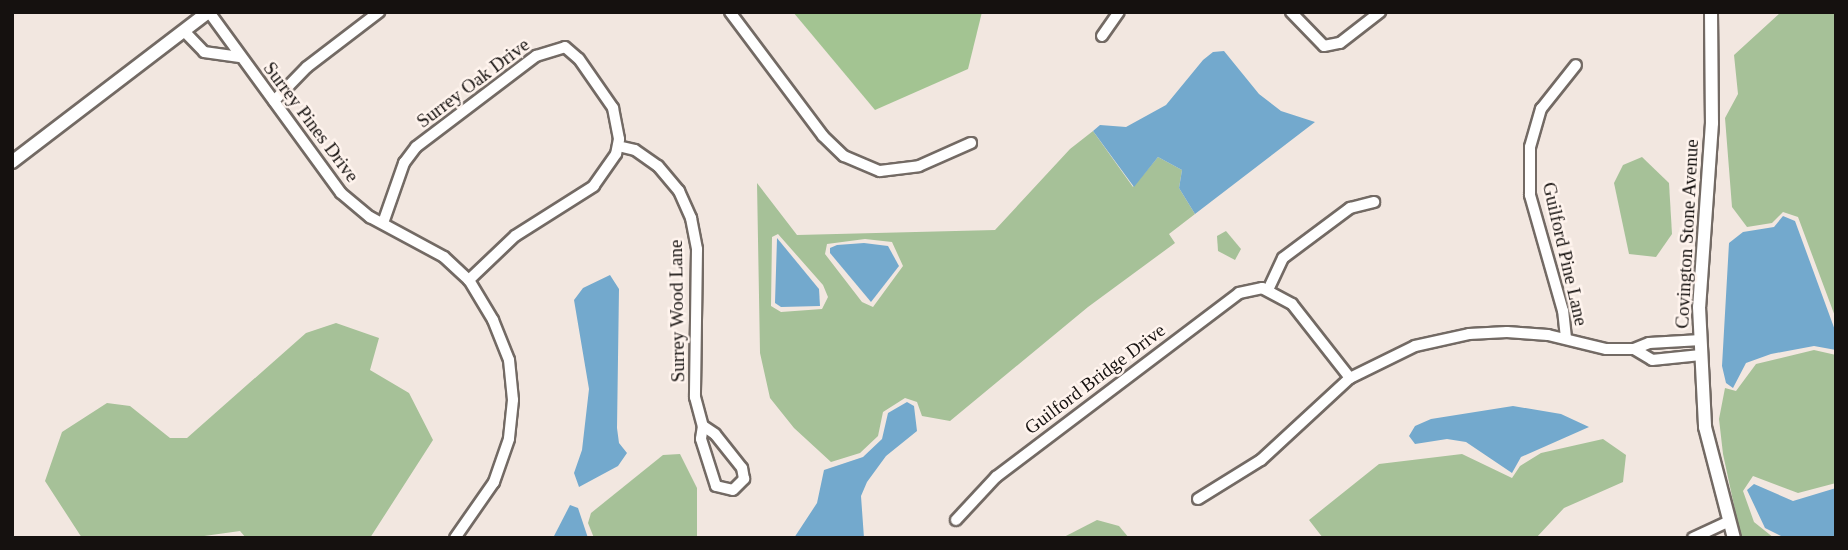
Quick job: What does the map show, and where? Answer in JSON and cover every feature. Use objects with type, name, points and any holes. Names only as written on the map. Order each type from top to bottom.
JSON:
[{"type":"street","points":[[12,162],[208,12]]},
{"type":"street","name":"Surrey Pines Drive","points":[[208,12],[341,194],[383,223],[431,247],[469,280],[494,320],[509,360],[512,419],[494,482],[455,538]]},
{"type":"street","points":[[274,101],[307,67],[379,12]]},
{"type":"street","points":[[730,12],[823,136],[844,156],[880,171],[919,166],[971,143]]},
{"type":"street","points":[[1102,36],[1119,12]]},
{"type":"street","points":[[1291,12],[1324,46],[1340,43],[1380,12]]},
{"type":"street","name":"Covington Stone Avenue","points":[[1711,12],[1712,123],[1701,355],[1705,427],[1734,538]]},
{"type":"street","name":"Surrey Pines Drive","points":[[184,31],[204,52],[240,57]]},
{"type":"street","name":"Surrey Oak Drive","points":[[383,223],[410,154],[546,50],[565,47],[573,53],[606,95],[617,119],[618,146]]},
{"type":"street","name":"Guilford Pine Lane","points":[[1566,338],[1563,312],[1530,195],[1530,147],[1541,110],[1576,65]]},
{"type":"street","points":[[469,280],[515,236],[594,186],[618,146]]},
{"type":"street","name":"Surrey Wood Lane","points":[[618,146],[635,150],[658,166],[679,191],[691,218],[697,249],[695,397],[703,426],[701,439],[712,479],[722,490],[733,490],[744,479],[742,468],[715,434],[703,426]]},
{"type":"street","points":[[1350,378],[1292,304],[1268,290],[1283,258],[1350,208],[1374,202]]},
{"type":"street","name":"Guilford Bridge Drive","points":[[957,520],[996,477],[1220,306],[1243,292],[1268,290]]},
{"type":"street","points":[[1198,499],[1261,460],[1350,378],[1401,351],[1450,337],[1507,331],[1566,338],[1606,349],[1634,349],[1649,343],[1701,340]]},
{"type":"street","points":[[1634,349],[1652,360],[1701,355]]},
{"type":"street","points":[[1693,538],[1730,521]]},
{"type":"green space","points":[[793,12],[982,12],[968,69],[875,110]]},
{"type":"green space","points":[[1781,12],[1836,12],[1836,319],[1798,217],[1783,212],[1772,223],[1747,227],[1732,207],[1725,118],[1738,94],[1734,55]]},
{"type":"green space","points":[[1093,131],[1133,187],[1158,157],[1182,170],[1179,188],[1195,214],[1169,234],[1175,243],[1088,307],[950,421],[922,416],[917,402],[905,398],[883,412],[878,436],[860,453],[831,462],[794,428],[770,398],[760,353],[757,183],[797,235],[995,230],[1070,149]],"holes":[[[778,234],[823,285],[828,297],[822,309],[781,312],[771,306],[772,237]],[[865,239],[892,242],[903,266],[873,307],[862,302],[825,254],[827,244]]]},
{"type":"green space","points":[[1642,157],[1669,183],[1672,234],[1656,257],[1629,254],[1614,183],[1623,165]]},
{"type":"green space","points":[[1226,231],[1241,249],[1235,260],[1218,251],[1217,236]]},
{"type":"green space","points":[[336,323],[379,338],[370,370],[409,393],[433,440],[370,538],[246,538],[240,531],[190,538],[82,538],[45,481],[62,432],[107,403],[130,406],[170,438],[187,438],[306,333]]},
{"type":"green space","points":[[1814,350],[1836,355],[1836,483],[1798,493],[1753,476],[1743,491],[1754,522],[1774,538],[1741,538],[1723,454],[1719,419],[1725,388],[1736,391],[1756,364]]},
{"type":"green space","points":[[1603,439],[1626,455],[1623,482],[1564,508],[1536,538],[1323,538],[1309,520],[1379,464],[1462,454],[1512,478],[1520,466],[1541,453]]},
{"type":"green space","points":[[680,454],[697,488],[697,538],[594,538],[588,523],[591,513],[663,455]]},
{"type":"green space","points":[[1097,520],[1119,526],[1129,538],[1062,538]]},
{"type":"water","points":[[1224,51],[1259,94],[1281,111],[1315,122],[1195,214],[1179,188],[1182,170],[1158,157],[1134,187],[1093,131],[1100,125],[1126,127],[1166,105],[1203,60],[1213,52]]},
{"type":"water","points":[[1783,216],[1795,221],[1836,333],[1836,350],[1814,346],[1771,354],[1746,363],[1733,388],[1726,383],[1722,366],[1729,243],[1743,232],[1774,227]]},
{"type":"water","points":[[777,238],[819,289],[820,306],[781,307],[775,303]]},
{"type":"water","points":[[864,243],[888,246],[899,266],[871,302],[830,253],[830,248],[837,245]]},
{"type":"water","points":[[610,275],[619,289],[617,428],[619,443],[627,453],[618,466],[579,487],[574,473],[582,450],[589,389],[574,300],[583,288]]},
{"type":"water","points":[[907,402],[914,406],[917,431],[886,456],[867,482],[861,496],[864,538],[794,538],[817,503],[824,470],[863,457],[882,439],[888,413]]},
{"type":"water","points":[[1513,406],[1561,414],[1589,427],[1521,457],[1512,473],[1466,442],[1447,439],[1415,444],[1409,436],[1415,426],[1431,419]]},
{"type":"water","points":[[1754,484],[1793,501],[1836,488],[1836,538],[1785,538],[1765,528],[1747,490]]},
{"type":"water","points":[[570,505],[578,508],[588,538],[553,538]]}]
